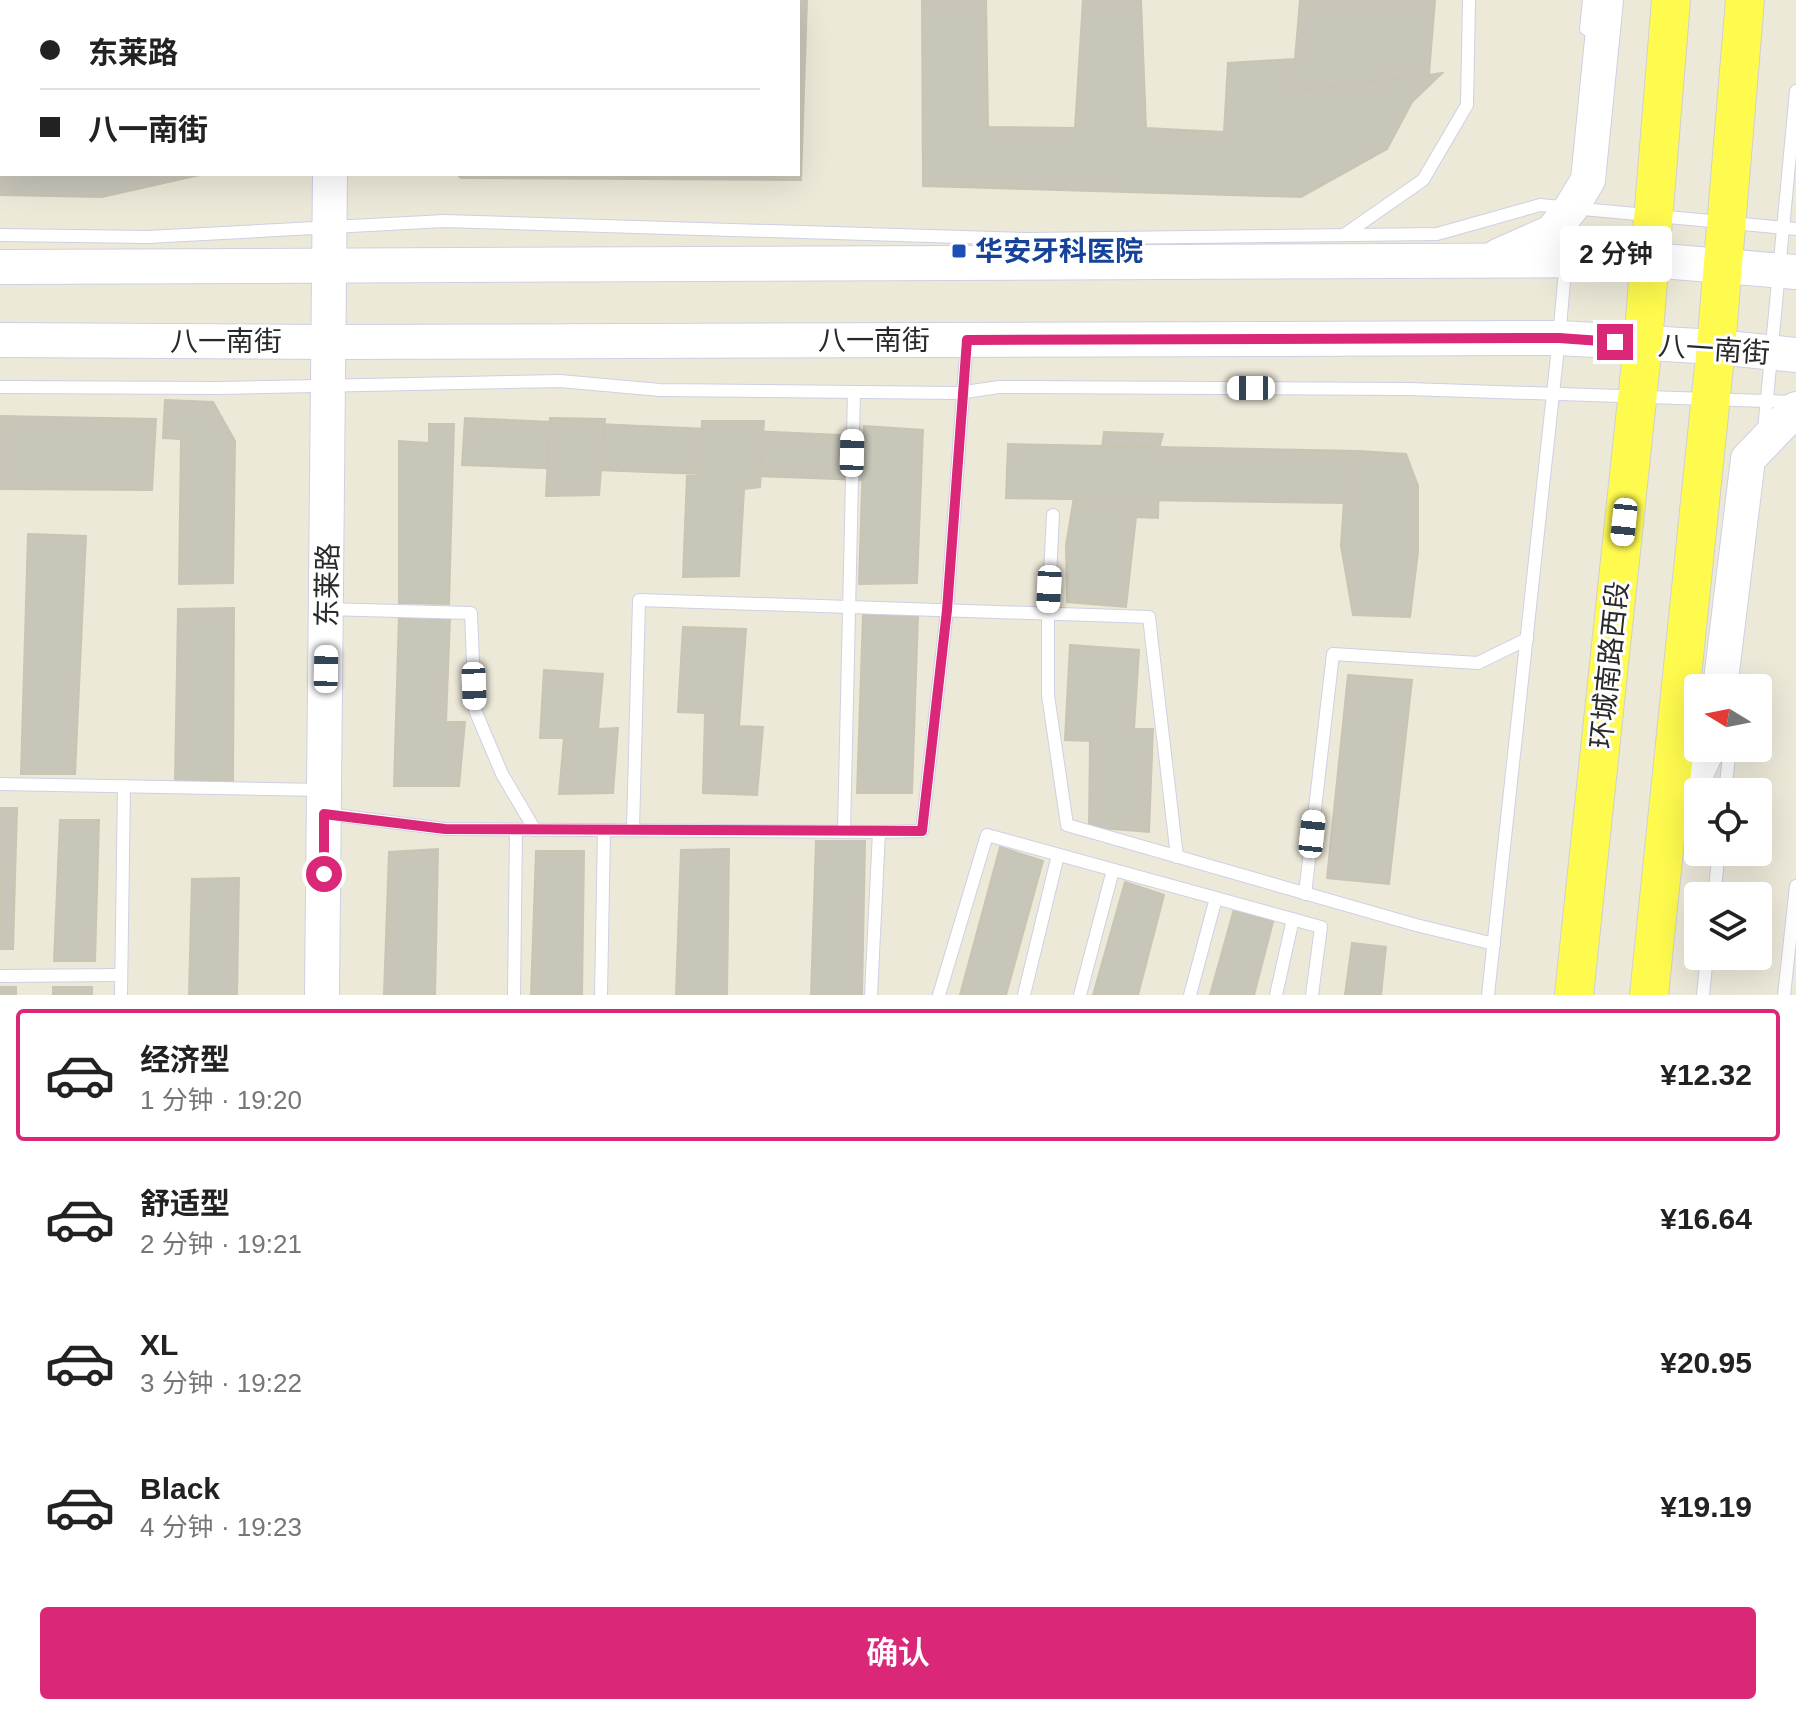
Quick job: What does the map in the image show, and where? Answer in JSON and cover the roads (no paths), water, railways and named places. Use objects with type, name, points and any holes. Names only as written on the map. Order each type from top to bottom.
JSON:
[{"type":"main road","points":[[1486,261],[1552,232],[1572,193],[1588,180],[1606,0]]},
{"type":"main road","name":"环城南路西段","points":[[1574,995],[1643,343],[1671,0]]},
{"type":"main road","points":[[1649,995],[1711,399],[1745,0]]},
{"type":"main road","name":"东莱路","points":[[322,995],[330,176]]},
{"type":"main road","points":[[0,267],[1650,260],[1788,272]]},
{"type":"main road","name":"八一南街","points":[[0,340],[329,342],[1559,338],[1784,354]]},
{"type":"main road","points":[[1722,674],[1748,459],[1762,451],[1782,405]]},
{"type":"main road","points":[[1665,844],[1702,762]]},
{"type":"lane","points":[[1344,235],[1423,180],[1467,105],[1469,0]]},
{"type":"lane","points":[[1585,45],[1589,0]]},
{"type":"lane","points":[[1782,405],[1796,91]]},
{"type":"lane","points":[[1488,995],[1572,193]]},
{"type":"lane","points":[[0,235],[148,237],[444,221],[1027,239],[1437,234],[1572,193],[1653,216],[1790,228]]},
{"type":"lane","points":[[0,784],[124,786],[324,802],[445,829],[922,831],[947,610],[967,340]]},
{"type":"lane","points":[[0,387],[218,388],[560,381],[660,390],[963,392],[999,387],[1409,389],[1711,399],[1782,405],[1796,402]]},
{"type":"lane","points":[[844,831],[854,392]]},
{"type":"lane","points":[[1053,515],[1048,695],[1067,825],[1416,925],[1494,944]]},
{"type":"lane","points":[[633,830],[639,600],[1149,617],[1177,857]]},
{"type":"lane","points":[[326,609],[471,613],[475,710],[502,774],[535,830]]},
{"type":"lane","points":[[1305,894],[1333,654],[1478,663],[1527,639]]},
{"type":"lane","points":[[121,995],[124,786]]},
{"type":"lane","points":[[514,995],[516,830]]},
{"type":"lane","points":[[601,995],[604,830]]},
{"type":"lane","points":[[871,995],[879,832]]},
{"type":"lane","points":[[939,995],[987,835],[1321,927],[1312,995]]},
{"type":"lane","points":[[1024,995],[1058,855]]},
{"type":"lane","points":[[1080,995],[1113,870]]},
{"type":"lane","points":[[1784,995],[1796,886]]},
{"type":"lane","points":[[1190,995],[1216,898]]},
{"type":"lane","points":[[1276,995],[1293,919]]},
{"type":"lane","points":[[1703,995],[1706,970]]},
{"type":"lane","points":[[0,976],[121,975]]},
{"type":"place","name":"华安牙科医院","points":[[959,251]]}]
